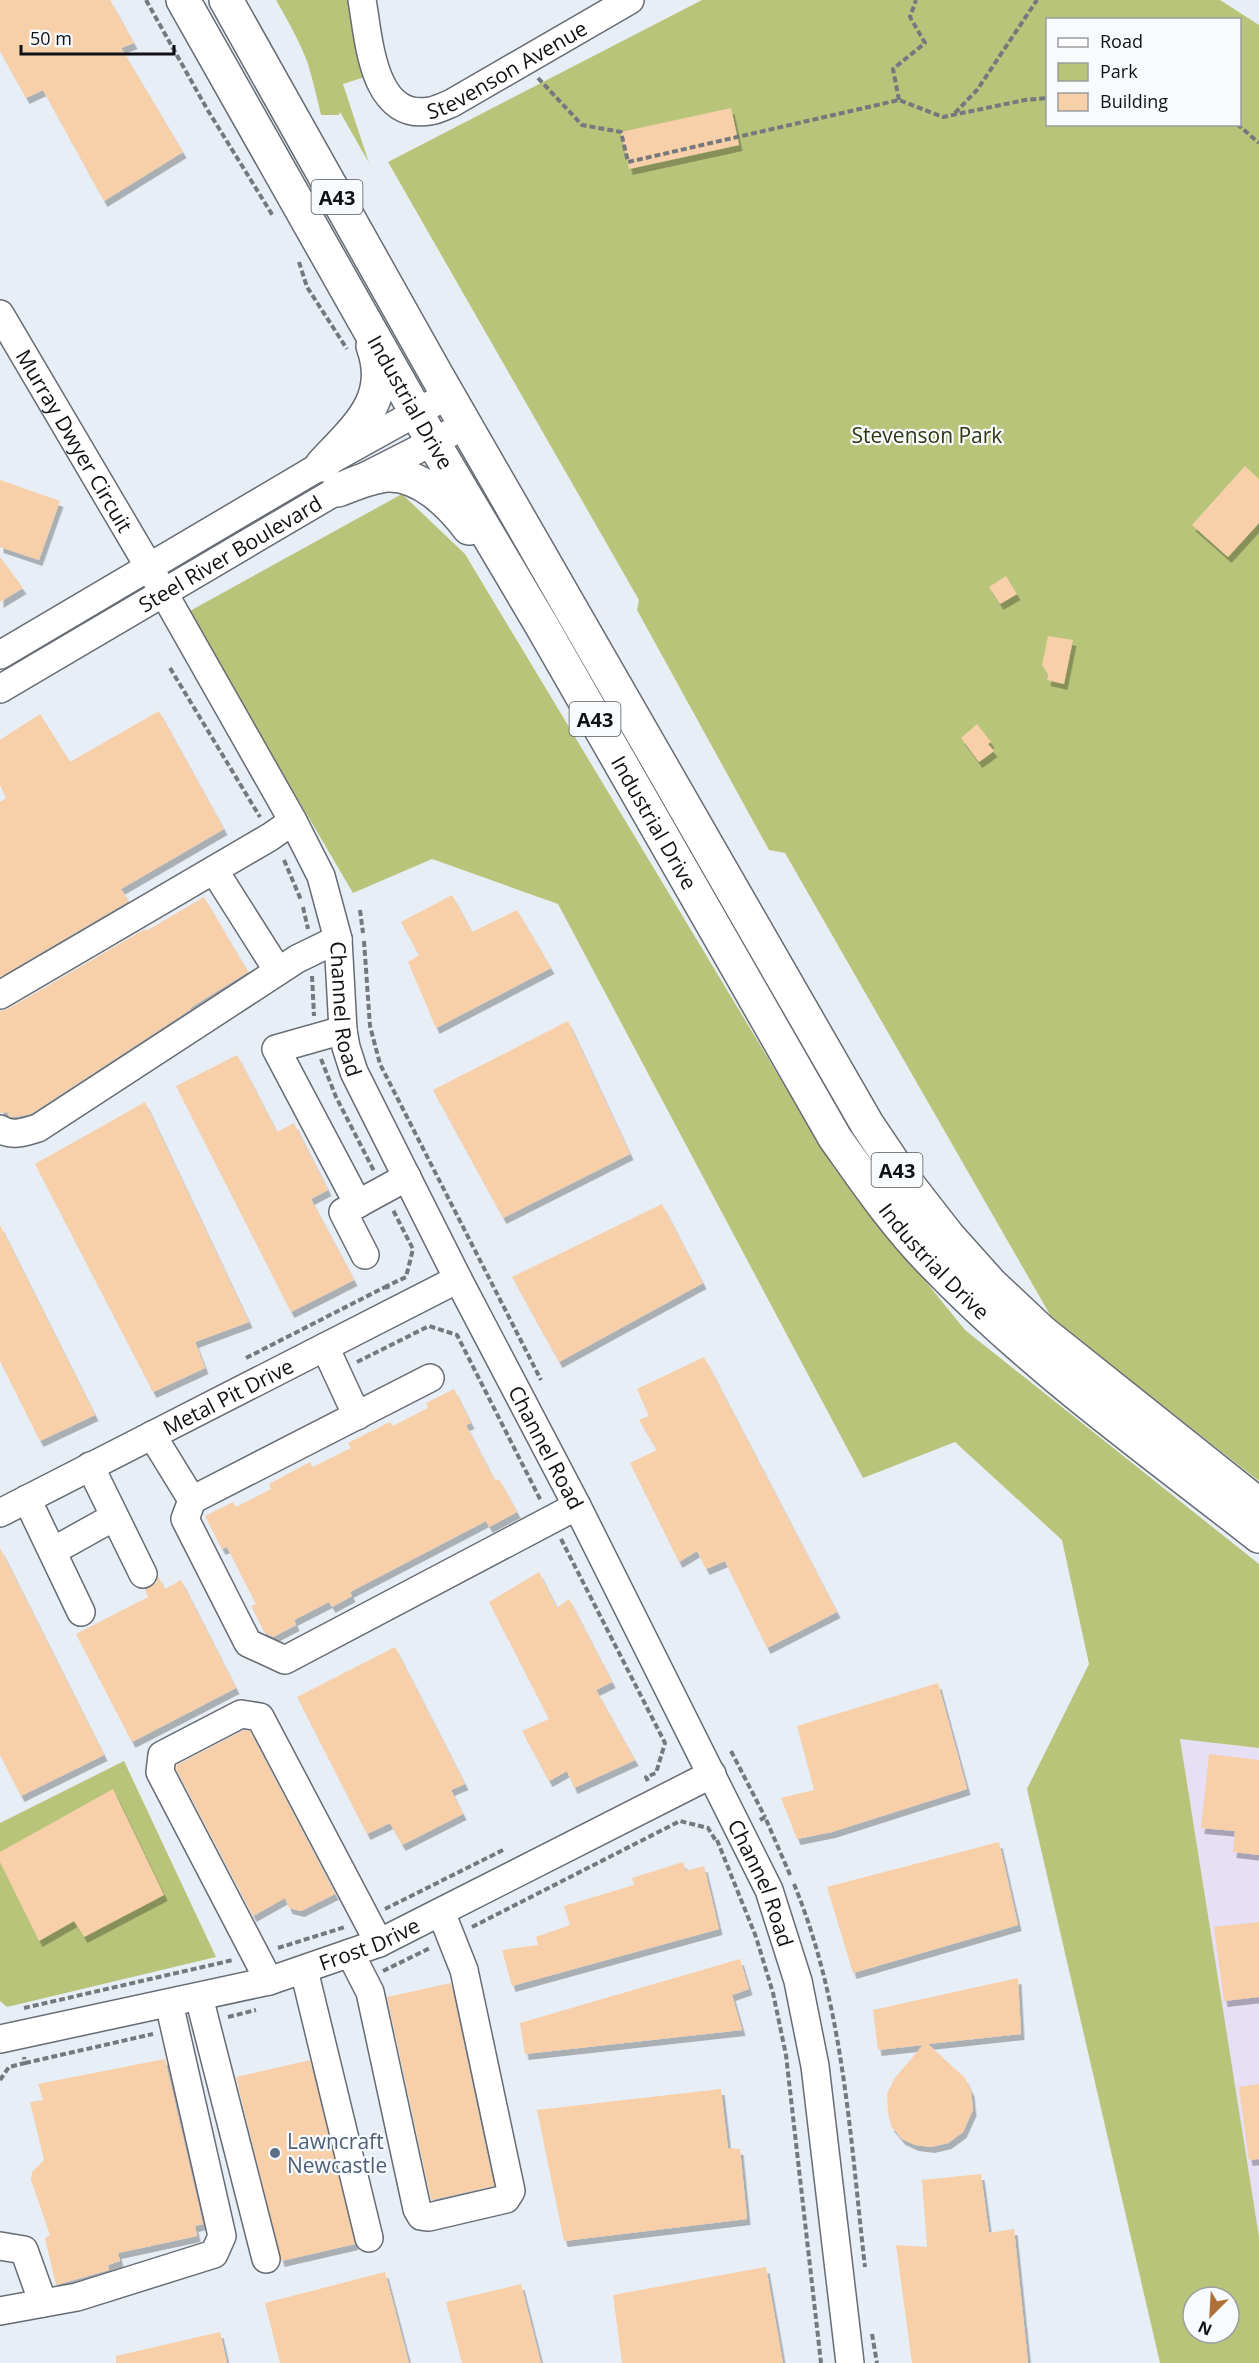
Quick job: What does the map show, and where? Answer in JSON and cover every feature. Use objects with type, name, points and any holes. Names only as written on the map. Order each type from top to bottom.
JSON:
[{"type":"highway","name":"Industrial Drive","points":[[183,0],[433,442],[542,626],[829,1127],[879,1201],[929,1259],[1022,1349],[1259,1536]]},
{"type":"highway","name":"Industrial Drive","points":[[226,0],[448,395],[867,1124],[906,1182],[969,1260],[1042,1332],[1259,1504]]},
{"type":"highway","points":[[362,316],[379,363],[380,381],[363,420],[330,477],[404,476],[425,486],[461,518],[542,626]]},
{"type":"street","name":"Stevenson Avenue","points":[[362,0],[378,80],[385,94],[396,104],[411,111],[429,111],[452,103],[630,0]]},
{"type":"street","name":"Murray Dwyer Circuit","points":[[0,314],[149,567]]},
{"type":"street","name":"Steel River Boulevard","points":[[0,689],[162,592],[330,477],[416,412],[448,395]]},
{"type":"street","name":"Steel River Boulevard","points":[[0,655],[149,567],[330,477],[433,442],[466,425]]},
{"type":"street","name":"Channel Road","points":[[149,567],[293,820],[321,876],[338,939],[346,1047],[354,1072],[458,1279],[577,1506],[769,1890],[798,1981],[815,2066],[850,2363]]},
{"type":"street","points":[[0,995],[270,837],[293,820]]},
{"type":"street","points":[[214,870],[278,971]]},
{"type":"street","points":[[0,1129],[6,1133],[22,1133],[38,1128],[278,971],[338,939]]},
{"type":"street","points":[[344,1030],[276,1049],[358,1204]]},
{"type":"street","points":[[365,1255],[342,1212],[407,1177]]},
{"type":"street","name":"Metal Pit Drive","points":[[0,1513],[458,1279]]},
{"type":"street","points":[[325,1347],[357,1416]]},
{"type":"street","points":[[430,1378],[192,1500],[185,1519],[248,1643],[285,1660],[577,1506]]},
{"type":"street","points":[[152,1435],[192,1500]]},
{"type":"street","points":[[90,1466],[143,1574]]},
{"type":"street","points":[[27,1499],[81,1612]]},
{"type":"street","points":[[53,1551],[114,1517]]},
{"type":"street","points":[[269,1981],[160,1772],[162,1755],[241,1714],[260,1717],[379,1943]]},
{"type":"street","name":"Frost Drive","points":[[0,2039],[269,1981],[379,1943],[711,1774]]},
{"type":"street","points":[[350,1953],[370,1992],[417,2209],[421,2216],[429,2217],[506,2199],[512,2191],[464,1970],[441,1912]]},
{"type":"street","points":[[304,1970],[369,2238]]},
{"type":"street","points":[[199,1997],[266,2259]]},
{"type":"street","points":[[0,2312],[77,2297],[214,2254],[222,2236],[169,2003]]},
{"type":"street","points":[[0,2246],[24,2250],[44,2303]]},
{"type":"path","points":[[146,0],[207,109],[276,223]]},
{"type":"path","points":[[899,100],[893,69],[925,43],[910,16],[916,0]]},
{"type":"path","points":[[954,114],[977,90],[1037,0]]},
{"type":"path","points":[[524,61],[582,125],[621,132],[628,162],[899,100],[943,117],[1025,100],[1046,98]]},
{"type":"path","points":[[1239,126],[1259,143]]},
{"type":"path","points":[[296,257],[307,287],[338,333],[349,354]]},
{"type":"path","points":[[360,910],[370,1026],[380,1064],[541,1380]]},
{"type":"path","points":[[730,1751],[765,1817]]},
{"type":"path","points":[[720,1838],[716,1840],[756,1937],[786,2055],[821,2363]]},
{"type":"path","points":[[0,2080],[9,2067],[26,2063],[24,2057]]},
{"type":"shaded area","points":[[1180,1739],[1259,1748],[1259,2243]]},
{"type":"green space","points":[[276,0],[371,0],[374,74],[343,84],[369,163],[340,112],[339,115],[321,115],[305,56]]},
{"type":"green space","name":"Stevenson Park","points":[[702,0],[1220,0],[1259,25],[1259,1481],[1053,1320],[785,853],[769,850],[637,610],[639,600],[388,162]]},
{"type":"green space","points":[[402,494],[465,554],[834,1168],[965,1330],[1259,1564],[1259,1748],[1180,1739],[1259,2237],[1259,2363],[1160,2363],[1027,1789],[1089,1664],[1062,1540],[955,1442],[863,1478],[558,904],[432,859],[353,893],[188,612]]},
{"type":"green space","points":[[124,1761],[216,1957],[7,2007],[0,2001],[0,1823]]},
{"type":"building","points":[[0,0],[110,0],[134,43],[121,48],[183,152],[104,201],[43,90],[26,98],[0,51]]},
{"type":"building","points":[[731,108],[739,145],[629,169],[621,132]]},
{"type":"building","points":[[1245,466],[1259,479],[1259,523],[1228,557],[1192,525]]},
{"type":"building","points":[[0,480],[60,501],[39,560],[0,547]]},
{"type":"building","points":[[0,557],[23,588],[0,602]]},
{"type":"building","points":[[1006,576],[1017,594],[1000,604],[989,587]]},
{"type":"building","points":[[1048,636],[1073,640],[1064,684],[1047,680],[1048,675],[1042,665]]},
{"type":"building","points":[[159,711],[224,829],[121,889],[129,901],[0,977],[0,802],[6,798],[0,785],[0,740],[40,714],[70,762]]},
{"type":"building","points":[[977,724],[991,742],[988,744],[994,751],[979,762],[961,738]]},
{"type":"building","points":[[452,895],[472,932],[517,910],[551,968],[436,1028],[408,962],[419,955],[401,922]]},
{"type":"building","points":[[204,897],[248,972],[31,1114],[10,1117],[7,1112],[0,1113],[0,1011],[8,1009]]},
{"type":"building","points":[[568,1021],[630,1154],[503,1218],[433,1090]]},
{"type":"building","points":[[237,1055],[277,1132],[294,1123],[328,1190],[311,1199],[354,1280],[291,1312],[176,1086]]},
{"type":"building","points":[[145,1102],[249,1322],[195,1342],[205,1368],[153,1392],[35,1164]]},
{"type":"building","points":[[662,1204],[703,1283],[559,1362],[512,1277]]},
{"type":"building","points":[[0,1225],[95,1415],[40,1441],[0,1361]]},
{"type":"building","points":[[704,1357],[837,1612],[767,1648],[725,1561],[706,1569],[697,1551],[679,1562],[630,1463],[657,1450],[639,1420],[649,1416],[637,1389]]},
{"type":"building","points":[[454,1389],[471,1423],[466,1425],[495,1481],[499,1479],[517,1512],[489,1527],[486,1521],[350,1592],[352,1596],[332,1607],[329,1602],[294,1620],[296,1625],[273,1637],[265,1633],[251,1606],[256,1604],[227,1547],[222,1549],[205,1516],[233,1502],[236,1507],[271,1489],[269,1484],[310,1462],[313,1467],[351,1448],[348,1443],[390,1422],[393,1426],[428,1408],[426,1403]]},
{"type":"building","points":[[0,1548],[104,1755],[21,1796],[0,1755]]},
{"type":"building","points":[[539,1572],[557,1608],[569,1599],[612,1682],[596,1690],[635,1760],[574,1788],[567,1771],[549,1781],[522,1731],[549,1719],[489,1602]]},
{"type":"building","points":[[158,1576],[165,1589],[181,1580],[236,1688],[132,1742],[76,1634],[148,1597],[145,1589],[156,1583]]},
{"type":"building","points":[[395,1647],[465,1784],[451,1790],[463,1814],[402,1845],[390,1823],[367,1834],[297,1697]]},
{"type":"building","points":[[938,1683],[967,1789],[832,1832],[797,1839],[781,1798],[814,1790],[797,1726]]},
{"type":"building","points":[[244,1730],[250,1731],[335,1894],[301,1911],[289,1908],[285,1898],[253,1916],[176,1769],[177,1765]]},
{"type":"building","points":[[1209,1754],[1259,1760],[1259,1855],[1233,1852],[1235,1831],[1201,1828]]},
{"type":"building","points":[[113,1789],[164,1895],[84,1937],[74,1921],[39,1941],[0,1862],[0,1852]]},
{"type":"building","points":[[999,1842],[1018,1925],[853,1973],[827,1887]]},
{"type":"building","points":[[683,1862],[686,1871],[704,1866],[719,1929],[512,1986],[502,1950],[538,1945],[536,1937],[570,1925],[564,1906],[634,1885],[632,1878]]},
{"type":"building","points":[[1259,1922],[1259,1997],[1224,2001],[1214,1927]]},
{"type":"building","points":[[740,1959],[749,1989],[732,1995],[742,2030],[525,2054],[520,2023]]},
{"type":"building","points":[[1018,1978],[1021,2034],[928,2044],[965,2078],[971,2091],[973,2110],[963,2132],[948,2143],[931,2147],[915,2145],[902,2139],[891,2126],[887,2094],[894,2079],[923,2045],[878,2050],[873,2010]]},
{"type":"building","points":[[451,1983],[494,2186],[431,2200],[387,1997]]},
{"type":"building","points":[[165,2059],[203,2224],[195,2226],[197,2236],[118,2253],[120,2261],[108,2265],[109,2270],[56,2285],[45,2238],[50,2235],[31,2180],[32,2172],[44,2160],[30,2102],[43,2100],[38,2084]]},
{"type":"building","points":[[310,2060],[355,2244],[281,2261],[236,2077]]},
{"type":"building","points":[[1259,2084],[1259,2159],[1249,2160],[1239,2087]]},
{"type":"building","points":[[721,2089],[728,2148],[740,2149],[747,2219],[564,2241],[537,2110]]},
{"type":"building","points":[[981,2174],[989,2233],[1014,2229],[1028,2363],[912,2363],[896,2245],[927,2247],[922,2180]]},
{"type":"building","points":[[766,2267],[783,2363],[622,2363],[613,2295]]},
{"type":"building","points":[[385,2272],[409,2363],[280,2363],[265,2303]]},
{"type":"building","points":[[521,2284],[541,2363],[462,2363],[446,2302]]},
{"type":"building","points":[[220,2332],[227,2363],[116,2363],[116,2356]]},
{"type":"place","name":"Lawncraft Newcastle","points":[[275,2153]]}]
